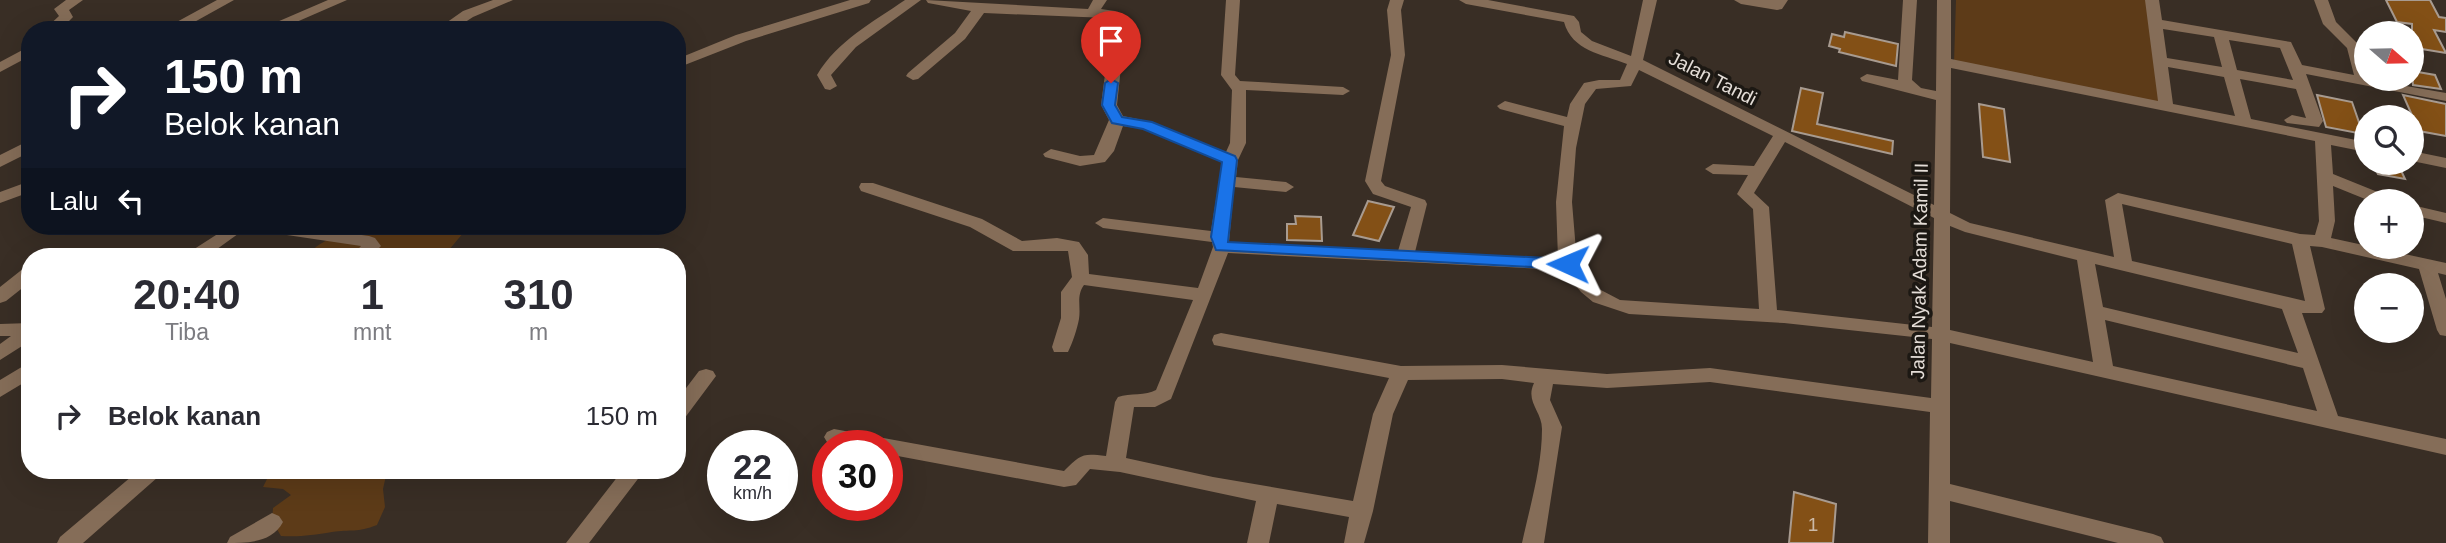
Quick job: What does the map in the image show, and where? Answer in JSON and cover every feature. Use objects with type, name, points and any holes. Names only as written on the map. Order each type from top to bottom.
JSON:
[{"type":"street","points":[[63,21],[65,15],[61,9],[76,0]]},
{"type":"street","points":[[186,21],[227,0]]},
{"type":"street","points":[[289,21],[340,0]]},
{"type":"street","points":[[457,21],[468,14],[506,0]]},
{"type":"street","points":[[686,60],[741,38],[864,0]]},
{"type":"street","points":[[830,86],[824,75],[826,69],[845,50],[914,0]]},
{"type":"street","points":[[933,0],[980,9],[1096,6],[1119,19],[1109,105],[1117,120],[1107,151],[1099,159],[1080,161],[1051,154]]},
{"type":"street","points":[[1118,465],[1114,460],[1125,402],[1152,402],[1164,394],[1204,296],[1221,242],[1230,160],[1238,143],[1239,90],[1228,75],[1233,0]]},
{"type":"street","points":[[1397,0],[1394,10],[1398,55],[1373,181],[1379,190],[1419,204],[1405,257]]},
{"type":"street","name":"Jalan Tandi","points":[[1466,0],[1525,5],[1569,19],[1579,40],[1635,62],[1941,216],[1978,230],[2290,305]]},
{"type":"street","points":[[1650,0],[1635,62],[1626,83],[1593,84],[1586,88],[1572,123],[1567,154],[1564,230],[1568,264],[1595,298],[1629,308],[1853,321],[1939,334],[2330,420],[2444,452]]},
{"type":"street","points":[[1741,0],[1773,6],[1781,0]]},
{"type":"street","points":[[1909,87],[1905,80],[1910,0]]},
{"type":"street","name":"Jalan Nyak Adam Kamil II","points":[[1938,543],[1944,0]]},
{"type":"street","points":[[2152,0],[2165,99]]},
{"type":"street","points":[[2321,0],[2330,24],[2354,47]]},
{"type":"street","points":[[913,76],[960,36],[980,9]]},
{"type":"street","points":[[2153,23],[2286,46],[2297,68],[2314,124],[2243,116]]},
{"type":"street","points":[[2220,34],[2243,116]]},
{"type":"street","points":[[0,68],[21,55]]},
{"type":"street","points":[[2161,61],[2303,86]]},
{"type":"street","points":[[1942,62],[2165,99],[2354,144]]},
{"type":"street","points":[[2297,68],[2354,78]]},
{"type":"street","points":[[1867,78],[1941,97]]},
{"type":"street","points":[[1236,85],[1343,91]]},
{"type":"street","points":[[2417,91],[2446,97]]},
{"type":"street","points":[[1505,106],[1572,123]]},
{"type":"street","points":[[1117,120],[1147,125],[1230,160]]},
{"type":"street","points":[[1768,314],[1761,207],[1745,194],[1781,136]]},
{"type":"street","points":[[2322,241],[2327,221],[2323,138]]},
{"type":"street","points":[[0,163],[21,150]]},
{"type":"street","points":[[2424,158],[2446,163]]},
{"type":"street","points":[[1713,169],[1759,170]]},
{"type":"street","points":[[2325,177],[2354,189]]},
{"type":"street","points":[[1227,181],[1286,187]]},
{"type":"street","points":[[867,187],[976,223],[1019,247],[1057,243],[1073,246],[1079,255],[1081,280]]},
{"type":"street","points":[[0,198],[21,190]]},
{"type":"street","points":[[2124,264],[2115,199],[2300,240],[2322,241],[2446,268]]},
{"type":"street","points":[[2424,213],[2446,218]]},
{"type":"street","points":[[2327,221],[2351,247]]},
{"type":"street","points":[[1102,223],[1221,242],[1405,257],[1568,264]]},
{"type":"street","points":[[208,248],[227,235]]},
{"type":"street","points":[[321,235],[369,242],[372,246],[370,248]]},
{"type":"street","points":[[2300,240],[2317,306],[2312,309],[2290,305],[2330,420]]},
{"type":"street","points":[[2085,254],[2104,370]]},
{"type":"street","points":[[2427,265],[2446,330]]},
{"type":"street","points":[[0,297],[21,280]]},
{"type":"street","points":[[1061,347],[1070,318],[1070,292],[1075,283],[1081,280],[1204,296]]},
{"type":"street","points":[[2094,311],[2309,363]]},
{"type":"street","points":[[0,330],[21,330]]},
{"type":"street","points":[[0,353],[21,337]]},
{"type":"street","points":[[1221,340],[1401,373],[1502,372],[1607,381],[1710,374],[1938,406]]},
{"type":"street","points":[[1354,541],[1383,414],[1401,373]]},
{"type":"street","points":[[0,390],[21,375]]},
{"type":"street","points":[[686,402],[706,376]]},
{"type":"street","points":[[1533,543],[1552,426],[1541,403],[1542,384],[1547,377]]},
{"type":"street","points":[[903,449],[1064,479],[1069,479],[1086,461],[1118,465],[1363,511]]},
{"type":"street","points":[[68,543],[142,479]]},
{"type":"street","points":[[578,543],[628,479]]},
{"type":"street","points":[[1939,490],[2153,543]]},
{"type":"street","points":[[1258,543],[1268,495]]},
{"type":"street","points":[[238,543],[272,522]]},
{"type":"shaded area","points":[[1956,0],[2154,0],[2166,107],[1954,63]]},
{"type":"shaded area","points":[[461,235],[451,248],[316,248],[336,237]]},
{"type":"shaded area","points":[[267,479],[385,479],[383,489],[385,507],[377,525],[370,527],[281,536],[272,521],[273,508],[291,495],[283,489],[263,487]]},
{"type":"building","points":[[2386,0],[2430,0],[2439,17],[2446,18],[2446,32],[2434,30],[2446,53],[2424,49],[2424,21],[2396,21]]},
{"type":"building","points":[[1845,32],[1898,44],[1896,66],[1839,52],[1840,49],[1829,46],[1832,34],[1844,37]]},
{"type":"building","points":[[2424,73],[2435,75],[2441,89],[2424,87]]},
{"type":"building","points":[[1801,88],[1823,93],[1817,124],[1893,141],[1892,154],[1792,131]]},
{"type":"building","points":[[2317,95],[2352,102],[2354,132],[2326,127]]},
{"type":"building","points":[[2403,95],[2446,104],[2446,136],[2424,132],[2424,105],[2407,105]]},
{"type":"building","points":[[1979,104],[2004,109],[2010,162],[1983,157]]},
{"type":"building","points":[[2383,175],[2403,175],[2405,179]]},
{"type":"building","points":[[1368,201],[1394,207],[1379,241],[1353,235]]},
{"type":"building","points":[[1295,216],[1321,217],[1322,241],[1287,240],[1287,224],[1296,224]]},
{"type":"building","points":[[1794,492],[1836,504],[1833,543],[1789,543]]},
{"type":"route","points":[[1111,83],[1109,105],[1117,120],[1147,125],[1230,160],[1219,237],[1222,247],[1568,264]]}]
